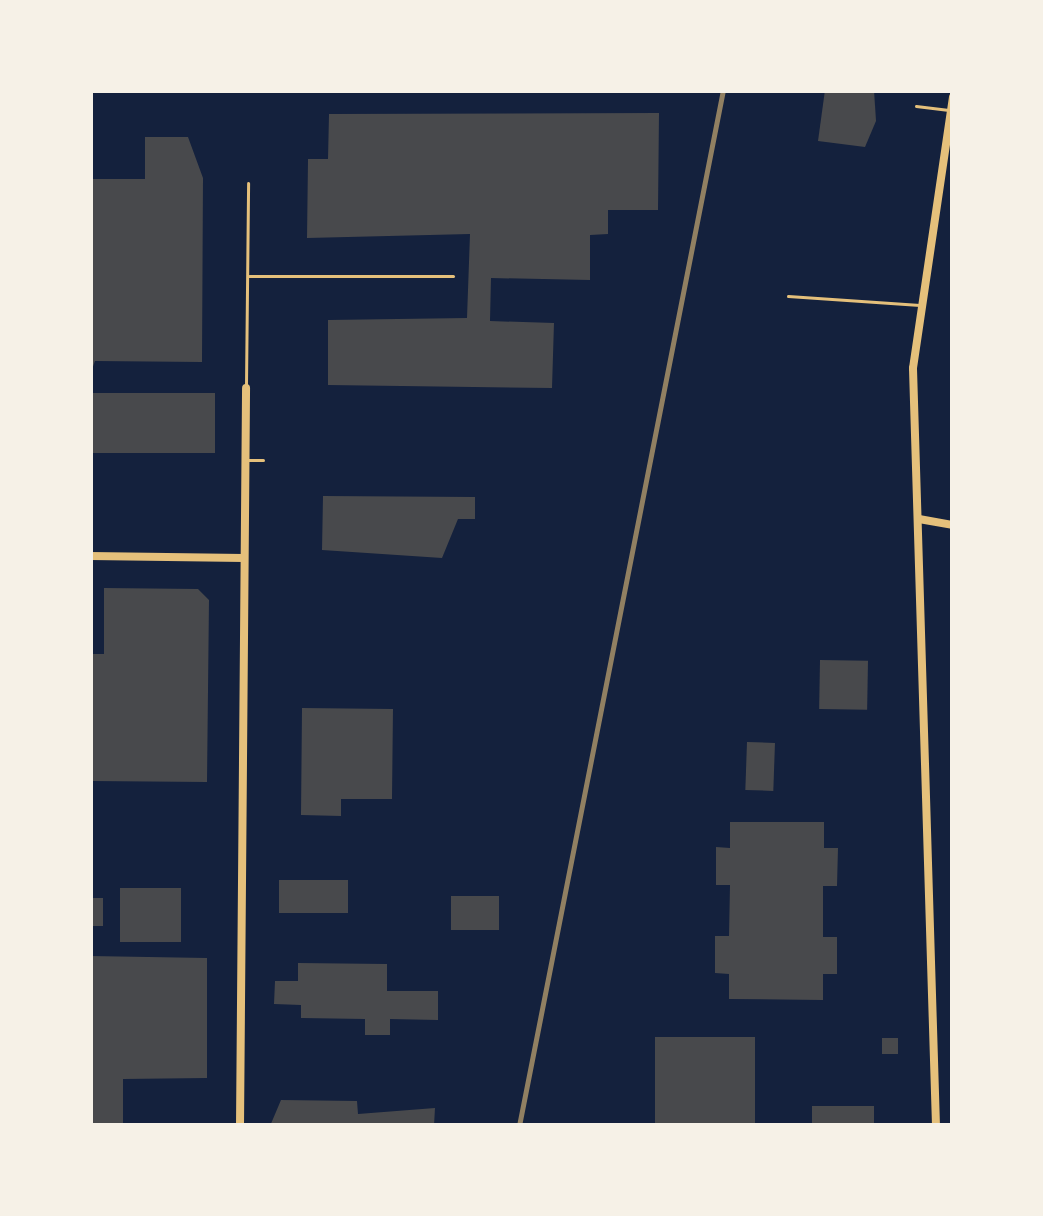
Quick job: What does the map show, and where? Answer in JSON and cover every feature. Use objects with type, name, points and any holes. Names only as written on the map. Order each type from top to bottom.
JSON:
[{"type":"street","points":[[936,1126],[913,368],[953,97]]},
{"type":"street","points":[[240,1126],[246,388]]},
{"type":"street","points":[[919,519],[953,525]]},
{"type":"street","points":[[90,556],[244,558]]},
{"type":"lane","points":[[916,106],[951,110]]},
{"type":"lane","points":[[246,388],[248,183]]},
{"type":"lane","points":[[247,276],[453,276]]},
{"type":"lane","points":[[788,296],[922,305]]},
{"type":"lane","points":[[245,460],[263,460]]},
{"type":"building","points":[[825,90],[874,90],[876,121],[865,147],[818,141]]},
{"type":"building","points":[[659,113],[658,210],[608,210],[608,234],[590,235],[590,280],[491,278],[490,321],[554,323],[552,388],[328,385],[328,320],[467,318],[470,234],[307,238],[308,159],[328,159],[329,114]]},
{"type":"building","points":[[145,137],[188,137],[203,178],[202,362],[95,361],[90,375],[90,179],[145,179]]},
{"type":"building","points":[[90,393],[215,393],[215,453],[90,453]]},
{"type":"building","points":[[323,496],[475,497],[475,519],[458,519],[442,558],[322,550]]},
{"type":"building","points":[[104,588],[198,589],[209,600],[207,782],[90,781],[90,654],[104,654]]},
{"type":"building","points":[[820,660],[868,661],[867,710],[819,709]]},
{"type":"building","points":[[302,708],[393,709],[392,799],[341,799],[341,816],[301,815]]},
{"type":"building","points":[[747,742],[775,743],[773,791],[745,790]]},
{"type":"building","points":[[730,822],[824,822],[824,848],[838,848],[837,886],[823,886],[823,937],[837,937],[837,974],[823,974],[823,1000],[729,999],[729,974],[715,973],[715,936],[729,936],[730,885],[716,885],[716,847],[730,848]]},
{"type":"building","points":[[279,880],[348,880],[348,913],[279,913]]},
{"type":"building","points":[[120,888],[181,888],[181,942],[120,942]]},
{"type":"building","points":[[451,896],[499,896],[499,930],[451,930]]},
{"type":"building","points":[[90,898],[103,898],[103,926],[90,926]]},
{"type":"building","points":[[90,956],[207,958],[207,1078],[123,1079],[123,1126],[90,1126]]},
{"type":"building","points":[[298,963],[387,964],[387,991],[438,991],[438,1020],[390,1019],[390,1035],[365,1035],[365,1019],[301,1018],[301,1005],[274,1004],[275,981],[298,981]]},
{"type":"building","points":[[655,1037],[755,1037],[755,1126],[655,1126]]},
{"type":"building","points":[[882,1038],[898,1038],[898,1054],[882,1054]]},
{"type":"building","points":[[281,1100],[357,1101],[358,1114],[435,1108],[434,1126],[270,1126]]},
{"type":"building","points":[[812,1106],[874,1106],[874,1126],[812,1126]]},
{"type":"railway","points":[[519,1126],[723,90]]}]
